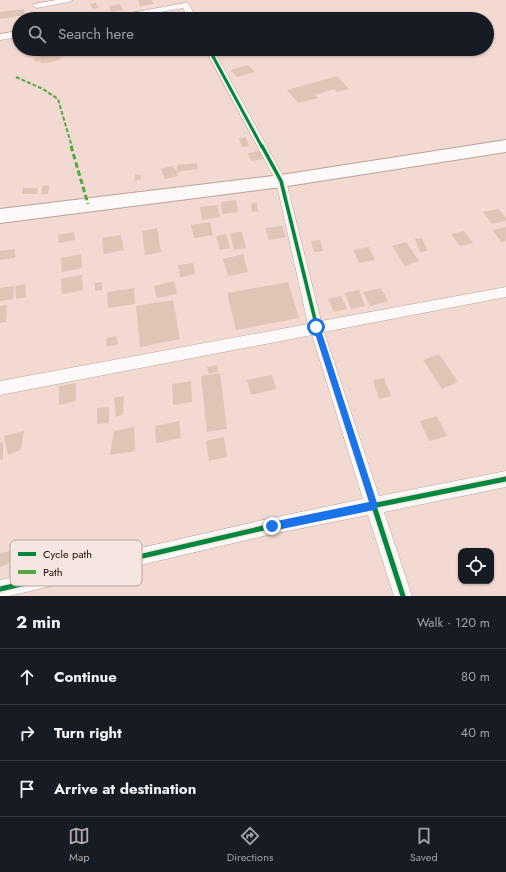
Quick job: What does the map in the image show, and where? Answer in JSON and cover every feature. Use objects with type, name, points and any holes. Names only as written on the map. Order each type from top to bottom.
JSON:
[{"type":"highway","points":[[0,216],[281,181],[506,146]]},
{"type":"street","points":[[35,7],[69,0]]},
{"type":"street","points":[[147,12],[185,5],[189,12]]},
{"type":"street","points":[[0,37],[12,35]]},
{"type":"street","points":[[213,56],[281,181],[316,327],[403,596]]},
{"type":"street","points":[[0,388],[506,292]]},
{"type":"street","points":[[142,556],[272,526],[506,479]]},
{"type":"street","points":[[0,589],[13,586]]},
{"type":"building","points":[[138,0],[152,0],[153,4],[140,6]]},
{"type":"building","points":[[96,3],[99,8],[93,9],[90,4]]},
{"type":"building","points":[[120,4],[123,10],[111,12],[109,6]]},
{"type":"building","points":[[24,9],[24,12],[12,12],[12,17],[0,19],[0,12]]},
{"type":"building","points":[[40,56],[64,56],[61,57],[61,59],[52,62],[42,63],[40,61],[35,62],[34,58]]},
{"type":"building","points":[[248,65],[255,72],[237,77],[230,70]]},
{"type":"building","points":[[337,76],[349,89],[337,92],[334,89],[315,95],[318,98],[298,103],[287,90]]},
{"type":"building","points":[[246,137],[249,146],[242,147],[239,138]]},
{"type":"building","points":[[260,151],[264,159],[251,161],[248,153]]},
{"type":"building","points":[[197,163],[198,169],[177,172],[177,165]]},
{"type":"building","points":[[173,166],[178,176],[165,179],[161,169]]},
{"type":"building","points":[[135,174],[141,175],[141,179],[135,181]]},
{"type":"building","points":[[49,185],[48,194],[42,194],[42,186]]},
{"type":"building","points":[[23,188],[38,188],[37,194],[22,194]]},
{"type":"building","points":[[236,200],[238,212],[222,214],[221,202]]},
{"type":"building","points":[[251,203],[257,203],[258,211],[252,212]]},
{"type":"building","points":[[217,205],[220,217],[202,220],[200,207]]},
{"type":"building","points":[[498,209],[506,218],[506,221],[492,224],[483,212]]},
{"type":"building","points":[[210,222],[213,235],[194,238],[191,225]]},
{"type":"building","points":[[282,226],[286,237],[269,240],[265,228]]},
{"type":"building","points":[[506,227],[506,241],[501,242],[493,230]]},
{"type":"building","points":[[157,228],[161,252],[145,255],[142,231]]},
{"type":"building","points":[[464,231],[473,243],[460,246],[451,234]]},
{"type":"building","points":[[74,232],[75,240],[59,243],[58,235]]},
{"type":"building","points":[[242,232],[246,248],[234,250],[230,233]]},
{"type":"building","points":[[226,234],[230,248],[220,250],[216,236]]},
{"type":"building","points":[[121,235],[124,250],[104,254],[102,238]]},
{"type":"building","points":[[422,238],[427,251],[420,252],[415,239]]},
{"type":"building","points":[[320,240],[323,251],[314,252],[311,241]]},
{"type":"building","points":[[406,242],[419,261],[405,266],[392,246]]},
{"type":"building","points":[[369,247],[375,260],[359,263],[353,250]]},
{"type":"building","points":[[15,249],[15,258],[0,260],[0,251]]},
{"type":"building","points":[[81,254],[82,268],[62,272],[61,258]]},
{"type":"building","points":[[243,254],[248,272],[228,276],[223,259]]},
{"type":"building","points":[[193,263],[195,274],[180,277],[178,265]]},
{"type":"building","points":[[82,275],[83,290],[62,294],[61,279]]},
{"type":"building","points":[[174,281],[177,294],[157,298],[154,286]]},
{"type":"building","points":[[102,282],[102,290],[95,291],[95,283]]},
{"type":"building","points":[[288,282],[299,318],[236,330],[227,293]]},
{"type":"building","points":[[25,284],[26,297],[16,299],[15,286]]},
{"type":"building","points":[[14,286],[13,299],[0,301],[0,288]]},
{"type":"building","points":[[134,288],[135,304],[108,308],[107,292]]},
{"type":"building","points":[[381,288],[388,301],[370,306],[363,292]]},
{"type":"building","points":[[359,290],[365,306],[351,309],[345,293]]},
{"type":"building","points":[[341,296],[347,309],[334,312],[328,299]]},
{"type":"building","points":[[173,300],[180,339],[140,347],[136,306]]},
{"type":"building","points":[[7,305],[6,322],[0,323],[0,306]]},
{"type":"building","points":[[116,336],[118,344],[107,347],[106,338]]},
{"type":"building","points":[[439,354],[458,382],[442,389],[423,360]]},
{"type":"building","points":[[217,365],[218,372],[209,374],[207,367]]},
{"type":"building","points":[[220,373],[227,429],[207,432],[201,376]]},
{"type":"building","points":[[272,375],[276,389],[251,395],[247,380]]},
{"type":"building","points":[[384,378],[391,396],[379,399],[373,380]]},
{"type":"building","points":[[191,381],[192,402],[173,405],[172,384]]},
{"type":"building","points":[[76,383],[76,401],[59,405],[59,386]]},
{"type":"building","points":[[124,396],[123,414],[116,417],[114,398]]},
{"type":"building","points":[[109,407],[109,423],[97,424],[97,408]]},
{"type":"building","points":[[437,416],[447,436],[429,441],[420,421]]},
{"type":"building","points":[[179,421],[181,438],[156,443],[155,426]]},
{"type":"building","points":[[134,427],[135,451],[110,455],[114,431]]},
{"type":"building","points":[[24,431],[21,450],[8,455],[4,436]]},
{"type":"building","points":[[224,437],[227,457],[209,461],[206,441]]},
{"type":"building","points":[[3,442],[3,459],[0,460],[0,443]]},
{"type":"building","points":[[10,551],[10,563],[0,567],[0,554]]},
{"type":"marked path","points":[[16,77],[43,89],[58,99],[88,204]]},
{"type":"cycle path","points":[[213,56],[281,181],[316,327],[403,596]]},
{"type":"cycle path","points":[[142,556],[272,526],[506,479]]},
{"type":"cycle path","points":[[0,589],[13,586]]},
{"type":"route","points":[[272,526],[374,506],[316,327]]}]
